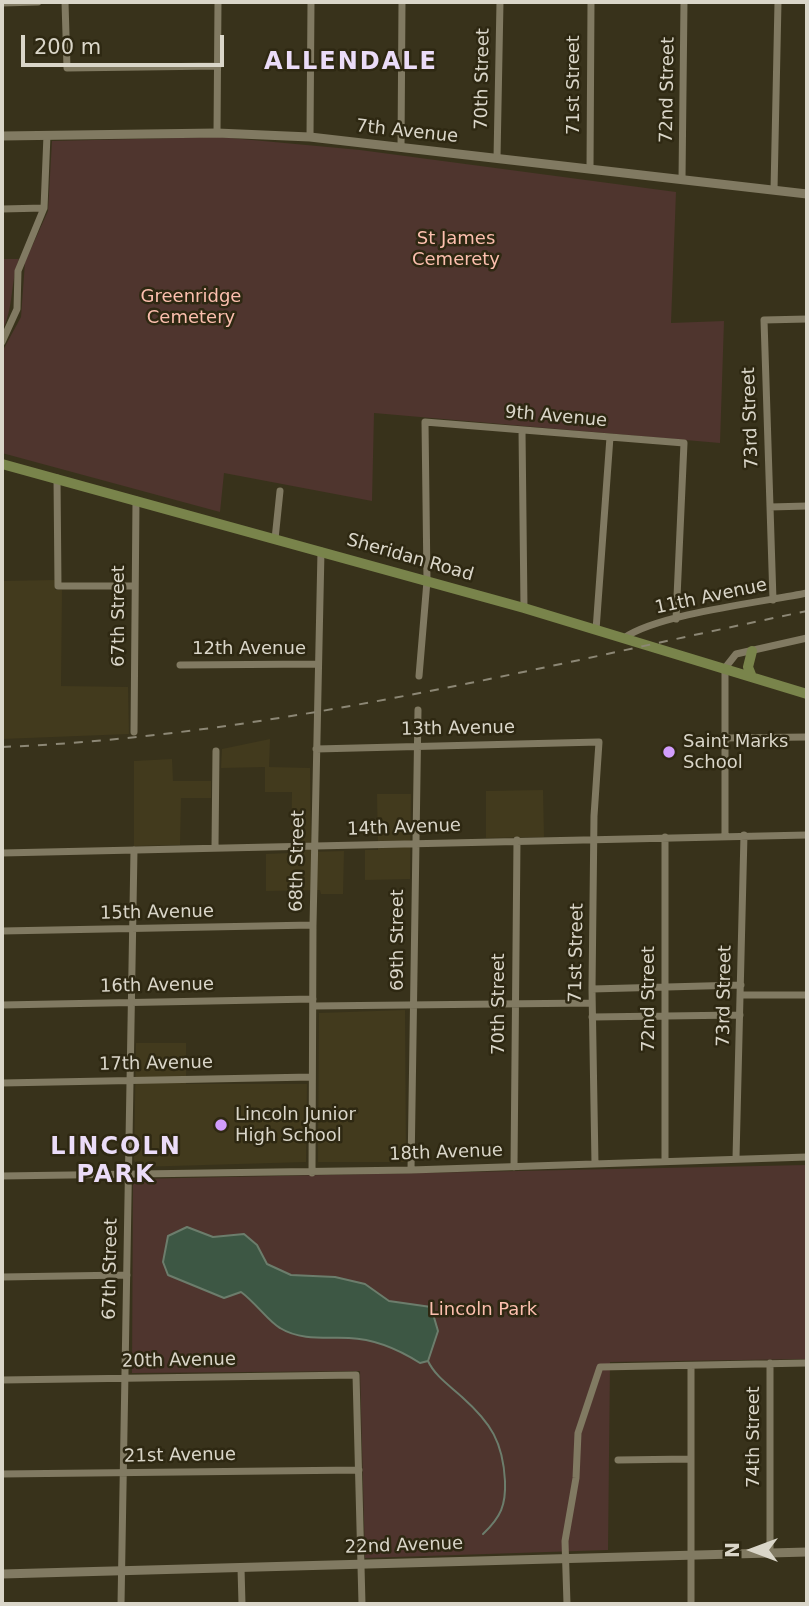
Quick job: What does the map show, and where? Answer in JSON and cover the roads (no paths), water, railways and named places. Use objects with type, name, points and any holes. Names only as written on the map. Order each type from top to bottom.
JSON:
[{"type":"main road","name":"Sheridan Road","points":[[2,464],[524,608],[807,694]]},
{"type":"main road","points":[[752,651],[748,667],[752,677]]},
{"type":"street","points":[[2,3],[38,2]]},
{"type":"street","points":[[65,2],[67,68],[218,65]]},
{"type":"street","points":[[217,133],[218,2]]},
{"type":"street","points":[[310,137],[311,2]]},
{"type":"street","points":[[401,148],[402,2]]},
{"type":"street","name":"70th Street","points":[[497,158],[500,2]]},
{"type":"street","name":"71st Street","points":[[590,169],[591,2]]},
{"type":"street","name":"72nd Street","points":[[682,179],[684,2]]},
{"type":"street","points":[[774,190],[778,2]]},
{"type":"street","name":"7th Avenue","points":[[2,136],[217,133],[310,137],[807,194]]},
{"type":"street","points":[[2,342],[17,309],[18,271],[44,208],[47,135]]},
{"type":"street","points":[[2,209],[44,208]]},
{"type":"street","name":"73rd Street","points":[[773,600],[764,320],[807,319]]},
{"type":"street","name":"9th Avenue","points":[[427,581],[425,422],[684,443],[676,619]]},
{"type":"street","points":[[522,429],[524,608]]},
{"type":"street","points":[[596,630],[610,437]]},
{"type":"street","points":[[57,478],[58,586],[134,586]]},
{"type":"street","points":[[275,539],[280,491]]},
{"type":"street","name":"67th Street","points":[[134,732],[136,499]]},
{"type":"street","points":[[770,507],[807,506]]},
{"type":"street","name":"68th Street","points":[[312,1172],[313,925],[321,551]]},
{"type":"street","points":[[419,676],[427,581]]},
{"type":"street","name":"11th Avenue","points":[[624,638],[636,630],[676,619],[807,593]]},
{"type":"street","points":[[725,836],[725,668],[736,654],[807,638]]},
{"type":"street","name":"12th Avenue","points":[[180,665],[318,664]]},
{"type":"street","name":"69th Street","points":[[411,1171],[418,710]]},
{"type":"street","points":[[725,738],[807,737]]},
{"type":"street","name":"71st Street","points":[[595,1164],[592,989],[594,839],[599,742]]},
{"type":"street","name":"13th Avenue","points":[[316,748],[599,742]]},
{"type":"street","points":[[215,847],[216,751]]},
{"type":"street","name":"73rd Street","points":[[736,1158],[744,835]]},
{"type":"street","name":"14th Avenue","points":[[2,853],[807,835]]},
{"type":"street","name":"72nd Street","points":[[665,837],[665,1160]]},
{"type":"street","name":"70th Street","points":[[514,1167],[513,1002],[517,840]]},
{"type":"street","name":"67th Street","points":[[121,1604],[134,850]]},
{"type":"street","name":"15th Avenue","points":[[2,931],[313,925]]},
{"type":"street","points":[[592,989],[741,985]]},
{"type":"street","points":[[741,995],[807,995]]},
{"type":"street","name":"16th Avenue","points":[[2,1005],[131,1002],[313,1002],[414,1006],[513,1002],[592,1003]]},
{"type":"street","points":[[592,1017],[740,1015]]},
{"type":"street","name":"17th Avenue","points":[[2,1083],[312,1077]]},
{"type":"street","name":"18th Avenue","points":[[2,1176],[411,1171],[807,1157]]},
{"type":"street","points":[[2,1278],[127,1275]]},
{"type":"street","name":"74th Street","points":[[770,1363],[770,1552]]},
{"type":"street","points":[[567,1604],[566,1558],[578,1433],[600,1367],[807,1363]]},
{"type":"street","points":[[691,1366],[691,1604]]},
{"type":"street","name":"20th Avenue","points":[[2,1380],[356,1375],[359,1470]]},
{"type":"street","points":[[618,1460],[690,1459]]},
{"type":"street","points":[[359,1470],[362,1604]]},
{"type":"street","name":"21st Avenue","points":[[2,1474],[359,1470]]},
{"type":"street","name":"22nd Avenue","points":[[2,1574],[807,1552]]},
{"type":"street","points":[[241,1568],[242,1604]]},
{"type":"waterway","points":[[428,1361],[439,1376],[481,1416],[494,1434],[502,1455],[505,1497],[498,1516],[483,1534]]},
{"type":"railway","points":[[2,747],[104,740],[306,714],[407,696],[807,611]]},
{"type":"place","name":"Saint Marks School","points":[[669,752]]},
{"type":"place","name":"Lincoln Junior High School","points":[[221,1125]]},
{"type":"district","name":"ALLENDALE","points":[[351,63]]},
{"type":"district","name":"LINCOLN PARK","points":[[116,1162]]},
{"type":"park label","name":"St James Cemerety","points":[[456,249]]},
{"type":"park label","name":"Greenridge Cemetery","points":[[191,307]]},
{"type":"park label","name":"Lincoln Park","points":[[483,1310]]}]
